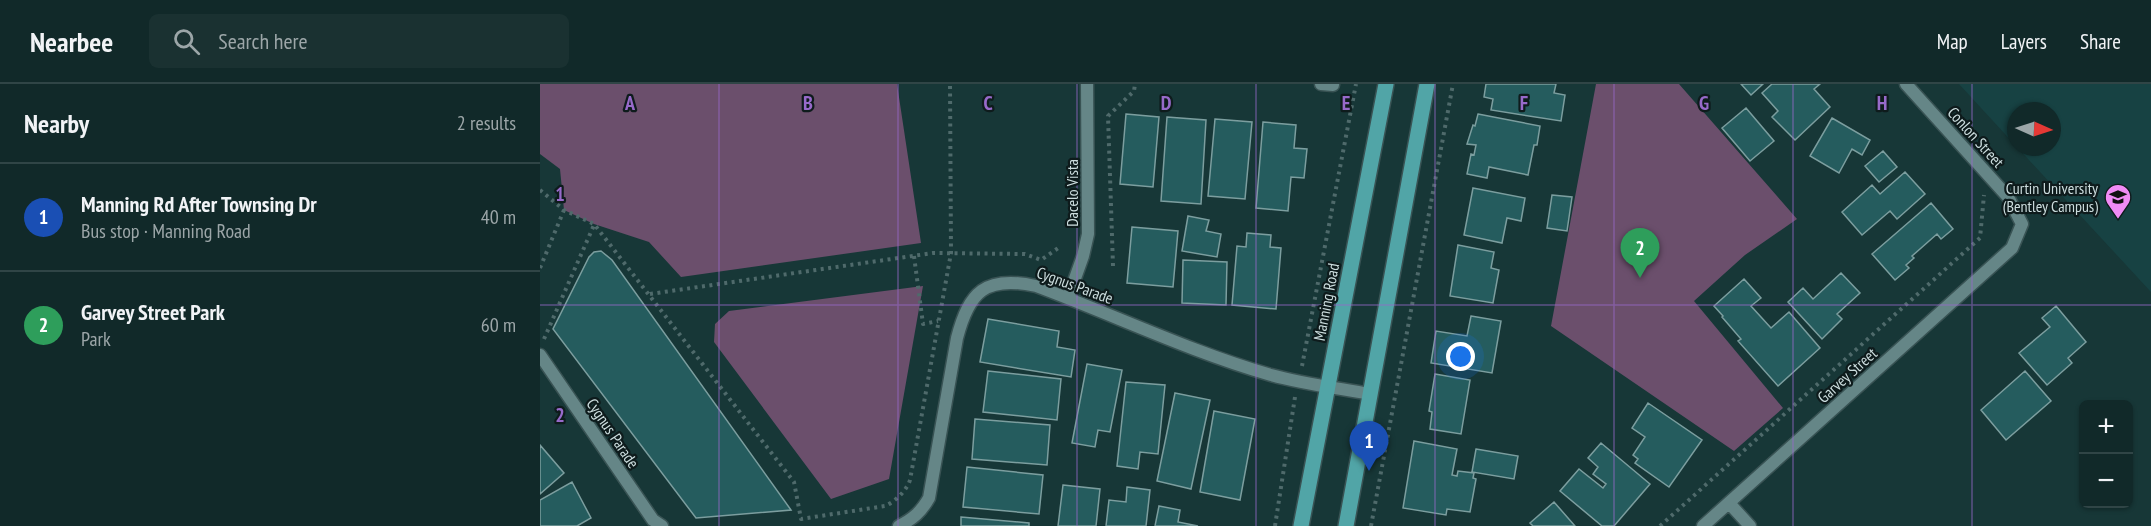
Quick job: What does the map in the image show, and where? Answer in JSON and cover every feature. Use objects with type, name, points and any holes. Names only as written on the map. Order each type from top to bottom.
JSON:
[{"type":"main road","name":"Manning Road","points":[[1302,526],[1386,84]]},
{"type":"main road","points":[[1346,526],[1427,84]]},
{"type":"street","name":"Dacelo Vista","points":[[1068,298],[1088,234],[1087,84]]},
{"type":"street","name":"Conlon Street","points":[[1906,84],[2008,197],[2022,224],[2012,248]]},
{"type":"street","name":"Garvey Street","points":[[1703,526],[2012,248]]},
{"type":"street","name":"Cygnus Parade","points":[[899,526],[912,520],[929,498],[963,314],[971,300],[981,290],[1006,282],[1035,286],[1207,354],[1299,382],[1370,394]]},
{"type":"street","name":"Cygnus Parade","points":[[540,355],[653,520],[662,526]]},
{"type":"street","points":[[1729,503],[1750,526]]},
{"type":"path","points":[[540,190],[564,210],[594,224],[650,294],[794,483],[801,519],[885,506],[908,486],[951,253],[950,84]]},
{"type":"path","points":[[1113,266],[1108,116],[1134,91],[1135,84]]},
{"type":"path","points":[[1275,526],[1299,382],[1356,84]]},
{"type":"path","points":[[1371,526],[1454,84]]},
{"type":"path","points":[[1660,526],[1980,238],[1985,188]]},
{"type":"path","points":[[540,268],[564,210]]},
{"type":"path","points":[[540,349],[594,224]]},
{"type":"path","points":[[650,294],[914,256],[951,253],[1025,254],[1041,260],[1061,246]]},
{"type":"path","points":[[914,256],[923,324],[938,321]]},
{"type":"shaded area","points":[[540,84],[897,84],[921,243],[681,277],[649,242],[594,224],[564,210],[560,169],[540,154]]},
{"type":"shaded area","points":[[1596,84],[1679,84],[1797,219],[1745,255],[1694,301],[1783,408],[1734,451],[1551,326]]},
{"type":"shaded area","name":"Curtin University (Bentley Campus)","points":[[1959,84],[2151,84],[2151,292],[2025,156],[2061,156],[2061,102],[2007,102],[2007,136]]},
{"type":"shaded area","points":[[923,286],[889,479],[831,499],[714,342],[715,324],[729,311]]},
{"type":"building","points":[[1486,84],[1556,84],[1554,93],[1565,95],[1561,121],[1491,110],[1493,99],[1484,97]]},
{"type":"building","points":[[1741,84],[1763,84],[1751,95]]},
{"type":"building","points":[[1772,84],[1820,84],[1814,89],[1830,107],[1795,140],[1772,117],[1778,111],[1762,93]]},
{"type":"building","points":[[1746,108],[1774,141],[1750,161],[1722,128]]},
{"type":"building","points":[[1126,114],[1159,117],[1153,187],[1120,184]]},
{"type":"building","points":[[1478,114],[1540,126],[1528,175],[1489,167],[1487,178],[1467,174],[1471,154],[1474,155],[1476,145],[1467,144]]},
{"type":"building","points":[[1167,117],[1206,120],[1201,204],[1161,201]]},
{"type":"building","points":[[1832,118],[1870,140],[1862,155],[1852,149],[1839,173],[1810,156]]},
{"type":"building","points":[[1215,119],[1252,122],[1245,199],[1208,196]]},
{"type":"building","points":[[1263,122],[1296,125],[1294,148],[1307,149],[1304,178],[1291,177],[1288,211],[1256,208]]},
{"type":"building","points":[[1883,151],[1897,167],[1879,182],[1865,166]]},
{"type":"building","points":[[1905,172],[1925,194],[1897,219],[1890,211],[1862,235],[1842,212],[1872,185],[1880,194]]},
{"type":"building","points":[[1473,188],[1525,198],[1521,221],[1507,218],[1502,243],[1464,235]]},
{"type":"building","points":[[1552,195],[1572,197],[1567,231],[1547,228]]},
{"type":"building","points":[[1931,203],[1953,229],[1941,239],[1937,234],[1912,256],[1914,258],[1906,265],[1909,268],[1895,280],[1872,254]]},
{"type":"building","points":[[1188,216],[1209,220],[1206,231],[1221,234],[1217,257],[1182,251]]},
{"type":"building","points":[[1132,227],[1178,231],[1173,287],[1127,283]]},
{"type":"building","points":[[1247,233],[1271,235],[1270,247],[1281,248],[1276,309],[1232,305],[1237,246],[1246,247]]},
{"type":"building","points":[[1458,245],[1494,252],[1491,268],[1499,270],[1493,303],[1450,296]]},
{"type":"building","points":[[601,251],[612,260],[791,510],[696,518],[553,329],[589,257],[594,252]]},
{"type":"building","points":[[1183,260],[1227,262],[1226,305],[1182,303]]},
{"type":"building","points":[[1841,273],[1860,293],[1837,314],[1842,319],[1822,339],[1788,302],[1803,288],[1813,299]]},
{"type":"building","points":[[1744,279],[1761,298],[1751,306],[1771,328],[1789,312],[1820,348],[1778,386],[1738,341],[1741,339],[1714,306]]},
{"type":"building","points":[[2056,306],[2086,342],[2068,358],[2072,363],[2047,385],[2019,353],[2050,327],[2042,318]]},
{"type":"building","points":[[1471,316],[1501,321],[1492,373],[1431,363],[1436,331],[1467,336]]},
{"type":"building","points":[[988,319],[1059,331],[1057,347],[1075,350],[1071,377],[980,362]]},
{"type":"building","points":[[1087,364],[1122,370],[1110,432],[1098,430],[1095,447],[1072,443]]},
{"type":"building","points":[[988,371],[1061,379],[1057,420],[983,412]]},
{"type":"building","points":[[2025,371],[2051,401],[2006,440],[1981,410]]},
{"type":"building","points":[[1435,374],[1470,380],[1461,434],[1430,429],[1432,412],[1429,411]]},
{"type":"building","points":[[1126,382],[1165,385],[1158,454],[1140,452],[1138,469],[1117,466]]},
{"type":"building","points":[[1175,393],[1210,400],[1191,489],[1157,481]]},
{"type":"building","points":[[1648,403],[1702,440],[1669,487],[1635,463],[1638,459],[1633,455],[1645,437],[1632,428]]},
{"type":"building","points":[[1214,411],[1255,419],[1240,500],[1200,492]]},
{"type":"building","points":[[975,419],[1050,425],[1047,465],[972,459]]},
{"type":"building","points":[[1414,441],[1457,449],[1452,475],[1457,476],[1458,471],[1474,473],[1473,478],[1476,479],[1470,512],[1447,509],[1446,515],[1403,508]]},
{"type":"building","points":[[1601,443],[1650,484],[1614,526],[1602,526],[1560,491],[1579,469],[1603,488],[1606,484],[1593,474],[1598,467],[1588,458]]},
{"type":"building","points":[[540,445],[564,473],[540,494]]},
{"type":"building","points":[[1476,449],[1518,456],[1514,479],[1472,472]]},
{"type":"building","points":[[967,467],[1043,475],[1039,514],[963,507]]},
{"type":"building","points":[[572,482],[591,518],[577,526],[540,526],[540,500]]},
{"type":"building","points":[[1063,485],[1100,489],[1096,526],[1058,526]]},
{"type":"building","points":[[1127,487],[1150,490],[1146,526],[1106,526],[1109,500],[1126,502]]},
{"type":"building","points":[[1554,502],[1575,526],[1533,526],[1530,523]]},
{"type":"building","points":[[1159,506],[1180,510],[1178,522],[1198,526],[1155,526]]},
{"type":"building","points":[[961,517],[1029,523],[1029,526],[961,526]]},
{"type":"place","name":"Curtin University (Bentley Campus)","points":[[2118,220]]},
{"type":"place","name":"Garvey Street Park","points":[[1640,278]]},
{"type":"place","name":"Manning Rd After Townsing Dr","points":[[1369,471]]}]
